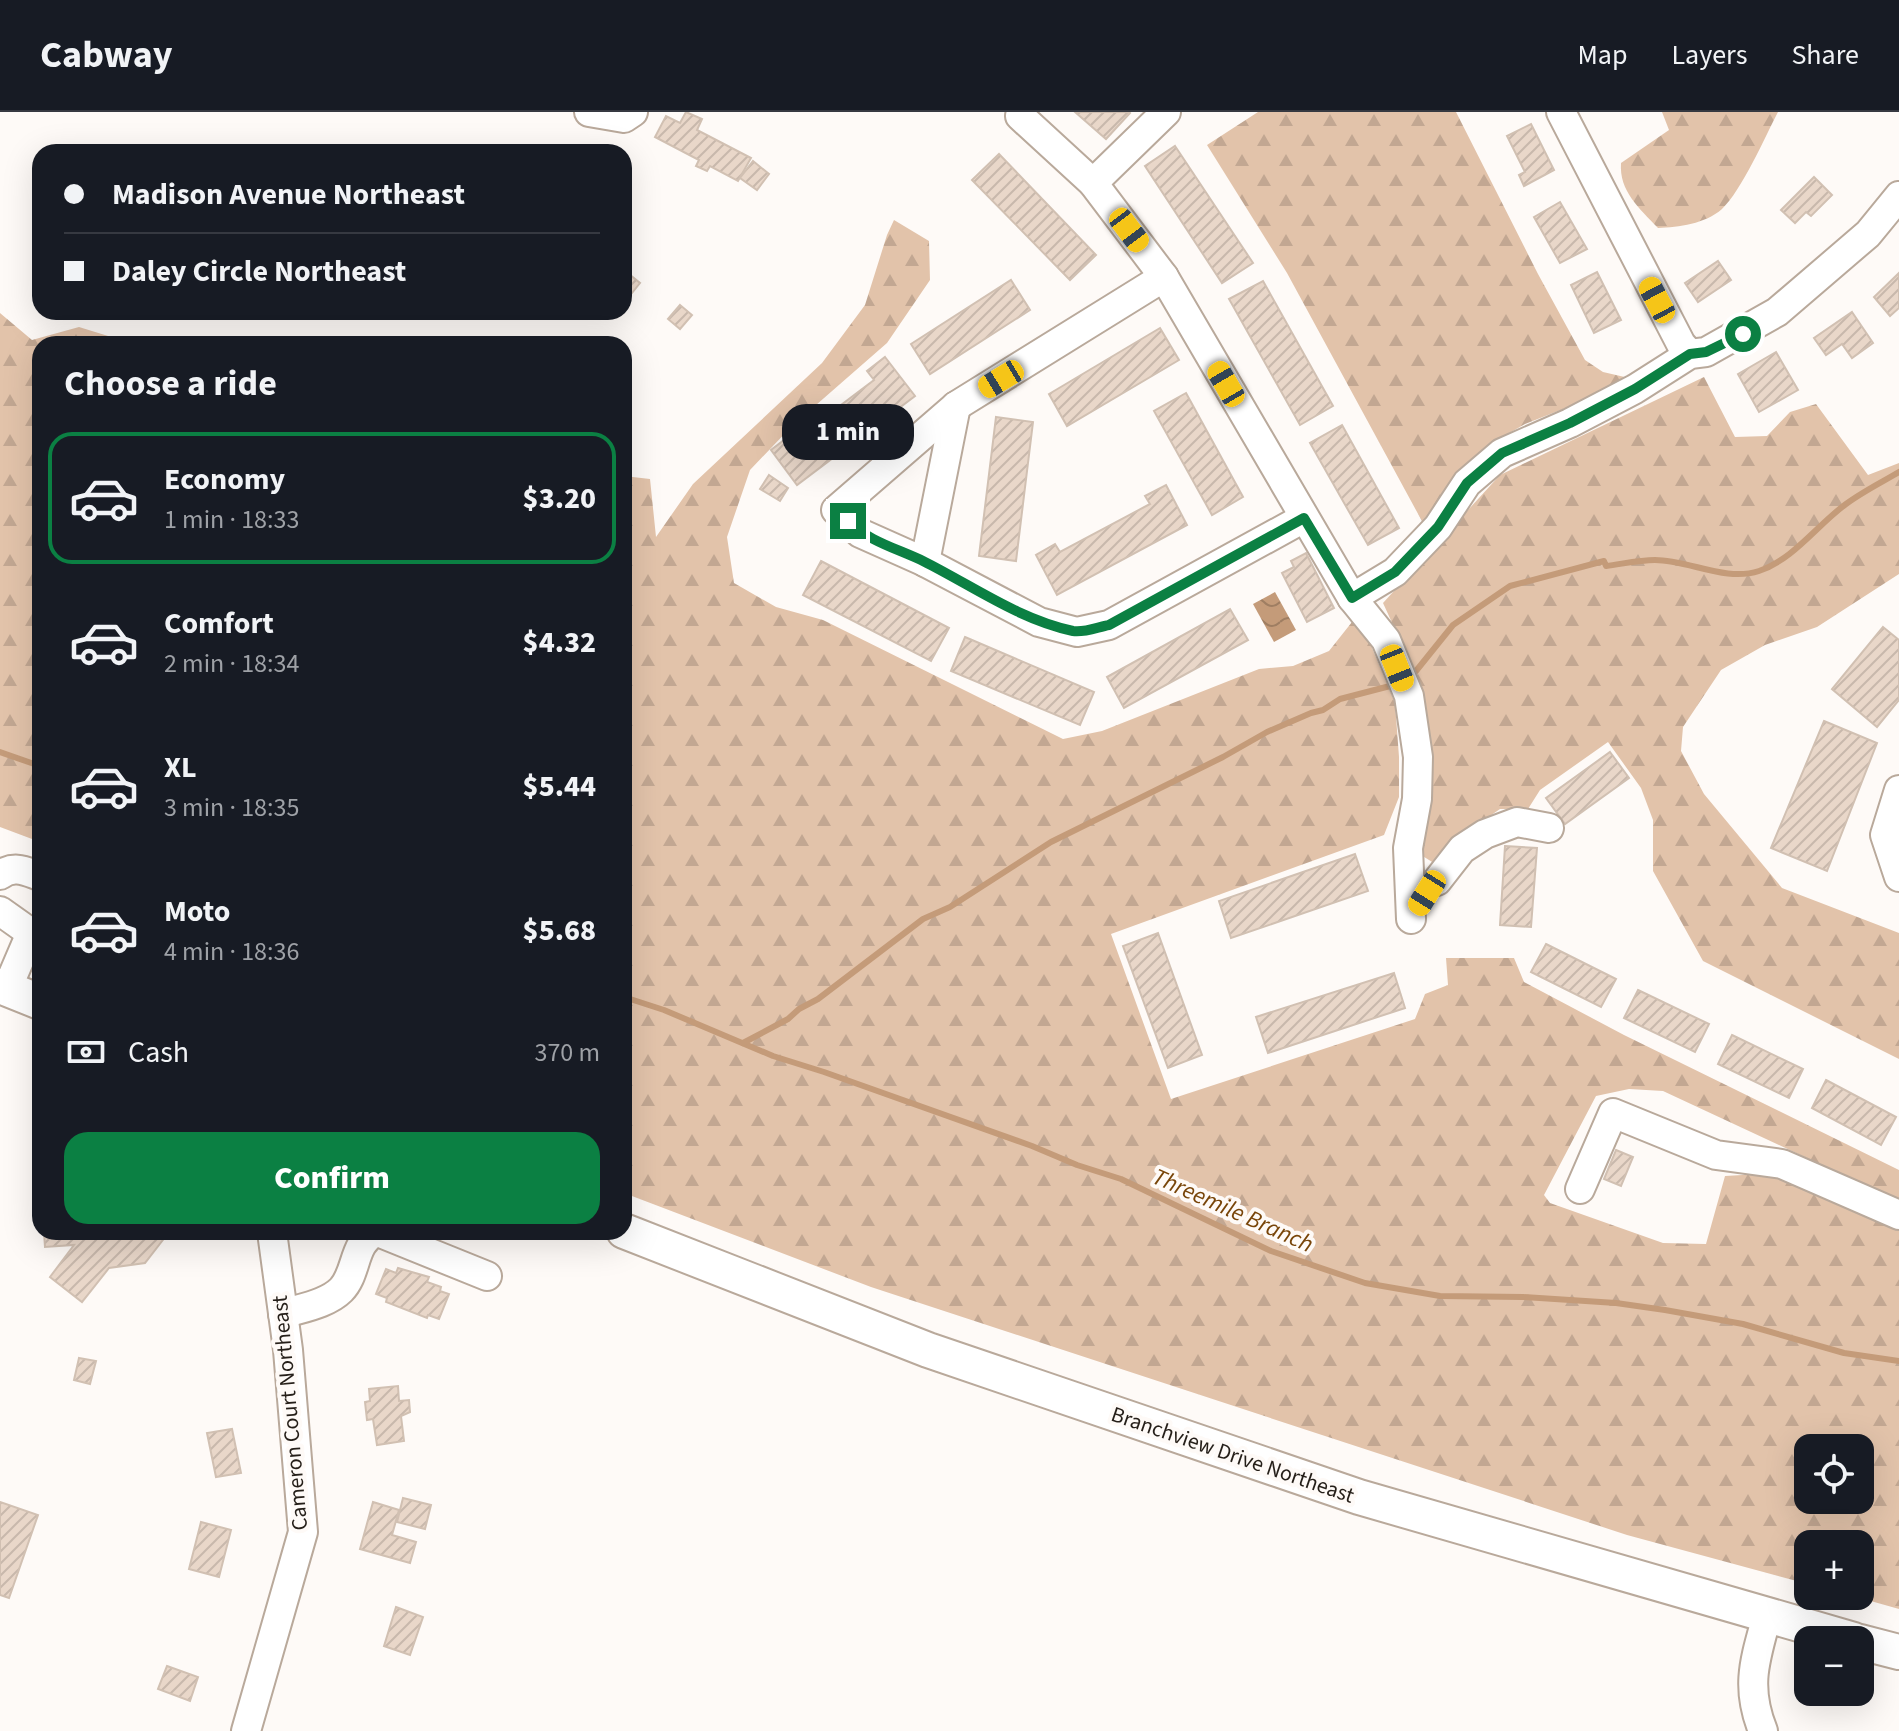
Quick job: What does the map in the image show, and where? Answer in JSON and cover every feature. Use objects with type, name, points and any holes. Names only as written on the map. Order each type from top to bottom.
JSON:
[{"type":"main road","points":[[4,988],[32,999]]},
{"type":"main road","name":"Branchview Drive Northeast","points":[[632,1234],[928,1350],[1359,1497],[1803,1626]]},
{"type":"main road","name":"Branchview Drive Northeast","points":[[1874,1645],[1899,1652]]},
{"type":"street","points":[[589,112],[628,115]]},
{"type":"street","points":[[1093,183],[1166,112]]},
{"type":"street","points":[[1561,112],[1640,269],[1681,344],[1690,354]]},
{"type":"street","points":[[1020,116],[1093,183],[1164,277],[1352,598],[1386,640],[1409,696],[1418,757],[1417,799],[1408,848],[1411,919],[1462,849],[1485,834],[1517,822],[1549,828]]},
{"type":"street","points":[[1352,598],[1395,572],[1438,527],[1467,483],[1502,453],[1570,423],[1635,389],[1690,354],[1706,352],[1777,312],[1893,214]]},
{"type":"street","points":[[1164,277],[956,406],[836,510],[860,533],[925,562],[1039,622],[1077,632],[1109,625],[1304,518]]},
{"type":"street","points":[[925,562],[956,406]]},
{"type":"street","points":[[1899,790],[1885,835],[1899,877]]},
{"type":"street","points":[[0,875],[16,868],[32,873]]},
{"type":"street","points":[[0,911],[32,930]]},
{"type":"street","points":[[4,988],[32,939]]},
{"type":"street","points":[[1580,1189],[1613,1113],[1716,1155],[1782,1164],[1899,1215]]},
{"type":"street","name":"Cameron Court Northeast","points":[[246,1731],[303,1532],[273,1240]]},
{"type":"street","points":[[283,1314],[332,1297],[341,1290],[364,1240]]},
{"type":"street","points":[[397,1240],[487,1276]]},
{"type":"street","points":[[1763,1731],[1751,1689],[1753,1666],[1767,1616]]},
{"type":"green space","points":[[1258,112],[1456,112],[1585,360],[1603,372],[1629,378],[1586,400],[1525,424],[1485,447],[1454,481],[1423,523],[1287,273],[1207,145]]},
{"type":"green space","points":[[1662,112],[1778,112],[1745,177],[1722,209],[1700,221],[1658,228],[1627,191],[1621,163],[1669,130]]},
{"type":"green space","points":[[894,220],[929,241],[930,280],[887,343],[792,426],[750,470],[727,537],[734,583],[776,607],[823,620],[1063,739],[1102,731],[1259,669],[1293,666],[1329,651],[1352,622],[1370,643],[1395,703],[1399,757],[1399,797],[1384,835],[1111,934],[1171,1099],[1415,1019],[1425,994],[1448,985],[1446,958],[1514,958],[1524,982],[1624,1035],[1899,1170],[1899,1201],[1663,1091],[1629,1089],[1596,1096],[1544,1195],[1550,1203],[1663,1243],[1706,1244],[1725,1176],[1777,1173],[1899,1225],[1899,1609],[1874,1602],[1874,1530],[1794,1530],[1794,1580],[1627,1535],[871,1287],[632,1196],[632,477],[650,479],[656,537],[693,484],[822,363],[865,305]]},
{"type":"green space","points":[[0,313],[32,340],[32,839],[0,827]]},
{"type":"green space","points":[[79,327],[108,336],[46,336]]},
{"type":"green space","points":[[1704,377],[1735,437],[1767,436],[1790,412],[1816,404],[1868,475],[1899,463],[1899,574],[1817,627],[1765,645],[1721,670],[1683,727],[1681,751],[1704,794],[1782,888],[1899,933],[1899,1059],[1703,961],[1653,871],[1653,820],[1641,788],[1608,742],[1540,790],[1528,809],[1500,809],[1461,836],[1437,865],[1421,855],[1399,638],[1383,603],[1500,475]]},
{"type":"water","points":[[1275,592],[1296,630],[1274,642],[1253,604]]},
{"type":"building","points":[[686,112],[702,119],[697,130],[751,158],[738,181],[710,166],[707,171],[696,166],[699,160],[655,137],[666,116],[680,123]]},
{"type":"building","points":[[1075,112],[1129,112],[1130,113],[1106,139]]},
{"type":"building","points":[[1531,124],[1554,170],[1524,186],[1519,175],[1525,172],[1507,136]]},
{"type":"building","points":[[1175,146],[1253,263],[1222,283],[1145,166]]},
{"type":"building","points":[[999,154],[1096,255],[1070,280],[972,180]]},
{"type":"building","points":[[753,161],[769,174],[757,190],[740,178]]},
{"type":"building","points":[[1814,177],[1832,195],[1811,216],[1806,212],[1795,223],[1781,210]]},
{"type":"building","points":[[1560,202],[1587,249],[1560,263],[1534,217]]},
{"type":"building","points":[[1718,261],[1731,280],[1698,302],[1685,283]]},
{"type":"building","points":[[1597,272],[1621,320],[1594,333],[1571,285]]},
{"type":"building","points":[[1899,273],[1899,308],[1890,316],[1874,297]]},
{"type":"building","points":[[632,276],[640,283],[632,293]]},
{"type":"building","points":[[1011,280],[1030,310],[930,374],[911,344]]},
{"type":"building","points":[[1263,281],[1333,406],[1300,425],[1229,299]]},
{"type":"building","points":[[680,305],[692,315],[680,329],[668,319]]},
{"type":"building","points":[[1852,312],[1873,343],[1852,358],[1842,344],[1826,355],[1814,338]]},
{"type":"building","points":[[1160,328],[1179,360],[1067,426],[1049,394]]},
{"type":"building","points":[[1776,352],[1798,390],[1759,412],[1738,374]]},
{"type":"building","points":[[885,357],[915,396],[797,485],[771,450],[788,437],[792,442],[874,380],[867,371]]},
{"type":"building","points":[[1186,393],[1243,497],[1212,515],[1154,411]]},
{"type":"building","points":[[996,417],[1033,422],[1016,561],[979,556]]},
{"type":"building","points":[[1342,425],[1399,528],[1368,545],[1310,443]]},
{"type":"building","points":[[769,475],[788,488],[780,501],[760,489]]},
{"type":"building","points":[[1166,485],[1187,525],[1057,595],[1036,555],[1055,544],[1060,552],[1150,504],[1145,496]]},
{"type":"building","points":[[1306,553],[1334,608],[1307,622],[1282,573],[1294,567],[1291,561]]},
{"type":"building","points":[[821,561],[949,628],[931,661],[803,595]]},
{"type":"building","points":[[1230,609],[1248,640],[1124,708],[1107,677]]},
{"type":"building","points":[[1883,627],[1899,640],[1899,700],[1877,727],[1832,689]]},
{"type":"building","points":[[965,637],[1094,692],[1080,725],[951,671]]},
{"type":"building","points":[[1824,721],[1877,743],[1827,871],[1771,848]]},
{"type":"building","points":[[1610,752],[1629,778],[1565,824],[1546,798]]},
{"type":"building","points":[[1505,846],[1537,848],[1531,927],[1500,925]]},
{"type":"building","points":[[1355,854],[1368,891],[1231,938],[1219,901]]},
{"type":"building","points":[[1158,933],[1202,1055],[1168,1068],[1123,946]]},
{"type":"building","points":[[1546,944],[1616,979],[1601,1007],[1531,972]]},
{"type":"building","points":[[1394,973],[1405,1008],[1268,1053],[1256,1017]]},
{"type":"building","points":[[1638,990],[1709,1024],[1695,1052],[1624,1018]]},
{"type":"building","points":[[1732,1035],[1803,1069],[1789,1098],[1718,1064]]},
{"type":"building","points":[[1826,1080],[1896,1117],[1881,1145],[1812,1108]]},
{"type":"building","points":[[1616,1150],[1633,1157],[1621,1186],[1604,1179]]},
{"type":"building","points":[[45,1240],[163,1240],[145,1263],[109,1268],[82,1302],[50,1277],[74,1245],[45,1247]]},
{"type":"building","points":[[398,1268],[429,1277],[427,1282],[449,1294],[439,1319],[428,1315],[427,1318],[386,1302],[387,1298],[376,1294],[386,1269],[396,1273]]},
{"type":"building","points":[[79,1358],[96,1361],[90,1384],[74,1380]]},
{"type":"building","points":[[398,1386],[399,1401],[409,1400],[410,1412],[401,1416],[404,1441],[377,1445],[373,1419],[367,1420],[365,1402],[370,1401],[369,1389]]},
{"type":"building","points":[[232,1429],[241,1473],[216,1477],[207,1433]]},
{"type":"building","points":[[403,1498],[431,1505],[425,1529],[397,1522]]},
{"type":"building","points":[[0,1502],[38,1515],[9,1598],[0,1595]]},
{"type":"building","points":[[373,1502],[399,1510],[392,1535],[416,1542],[410,1563],[360,1549]]},
{"type":"building","points":[[201,1522],[231,1530],[219,1577],[189,1569]]},
{"type":"building","points":[[396,1607],[423,1617],[410,1655],[384,1646]]},
{"type":"building","points":[[167,1666],[198,1677],[190,1701],[158,1689]]},
{"type":"waterway","points":[[1416,671],[1453,625],[1510,586],[1604,561],[1606,566],[1655,560],[1733,574],[1759,571],[1772,566],[1794,550],[1835,512],[1899,472]]},
{"type":"waterway","points":[[743,1043],[818,999],[923,919],[950,907],[1051,842],[1267,732],[1323,710],[1340,699],[1390,686]]},
{"type":"waterway","name":"Threemile Branch","points":[[0,752],[32,763]]},
{"type":"waterway","name":"Threemile Branch","points":[[632,1000],[773,1056],[1121,1179],[1271,1251],[1365,1283],[1440,1296],[1523,1297],[1616,1303],[1665,1310],[1743,1324],[1844,1353],[1899,1361]]},
{"type":"route","points":[[848,521],[860,533],[925,562],[1014,610],[1039,622],[1077,632],[1109,625],[1304,518],[1352,598],[1395,572],[1438,527],[1467,483],[1502,453],[1570,423],[1635,389],[1690,354],[1706,352],[1743,334]]}]
